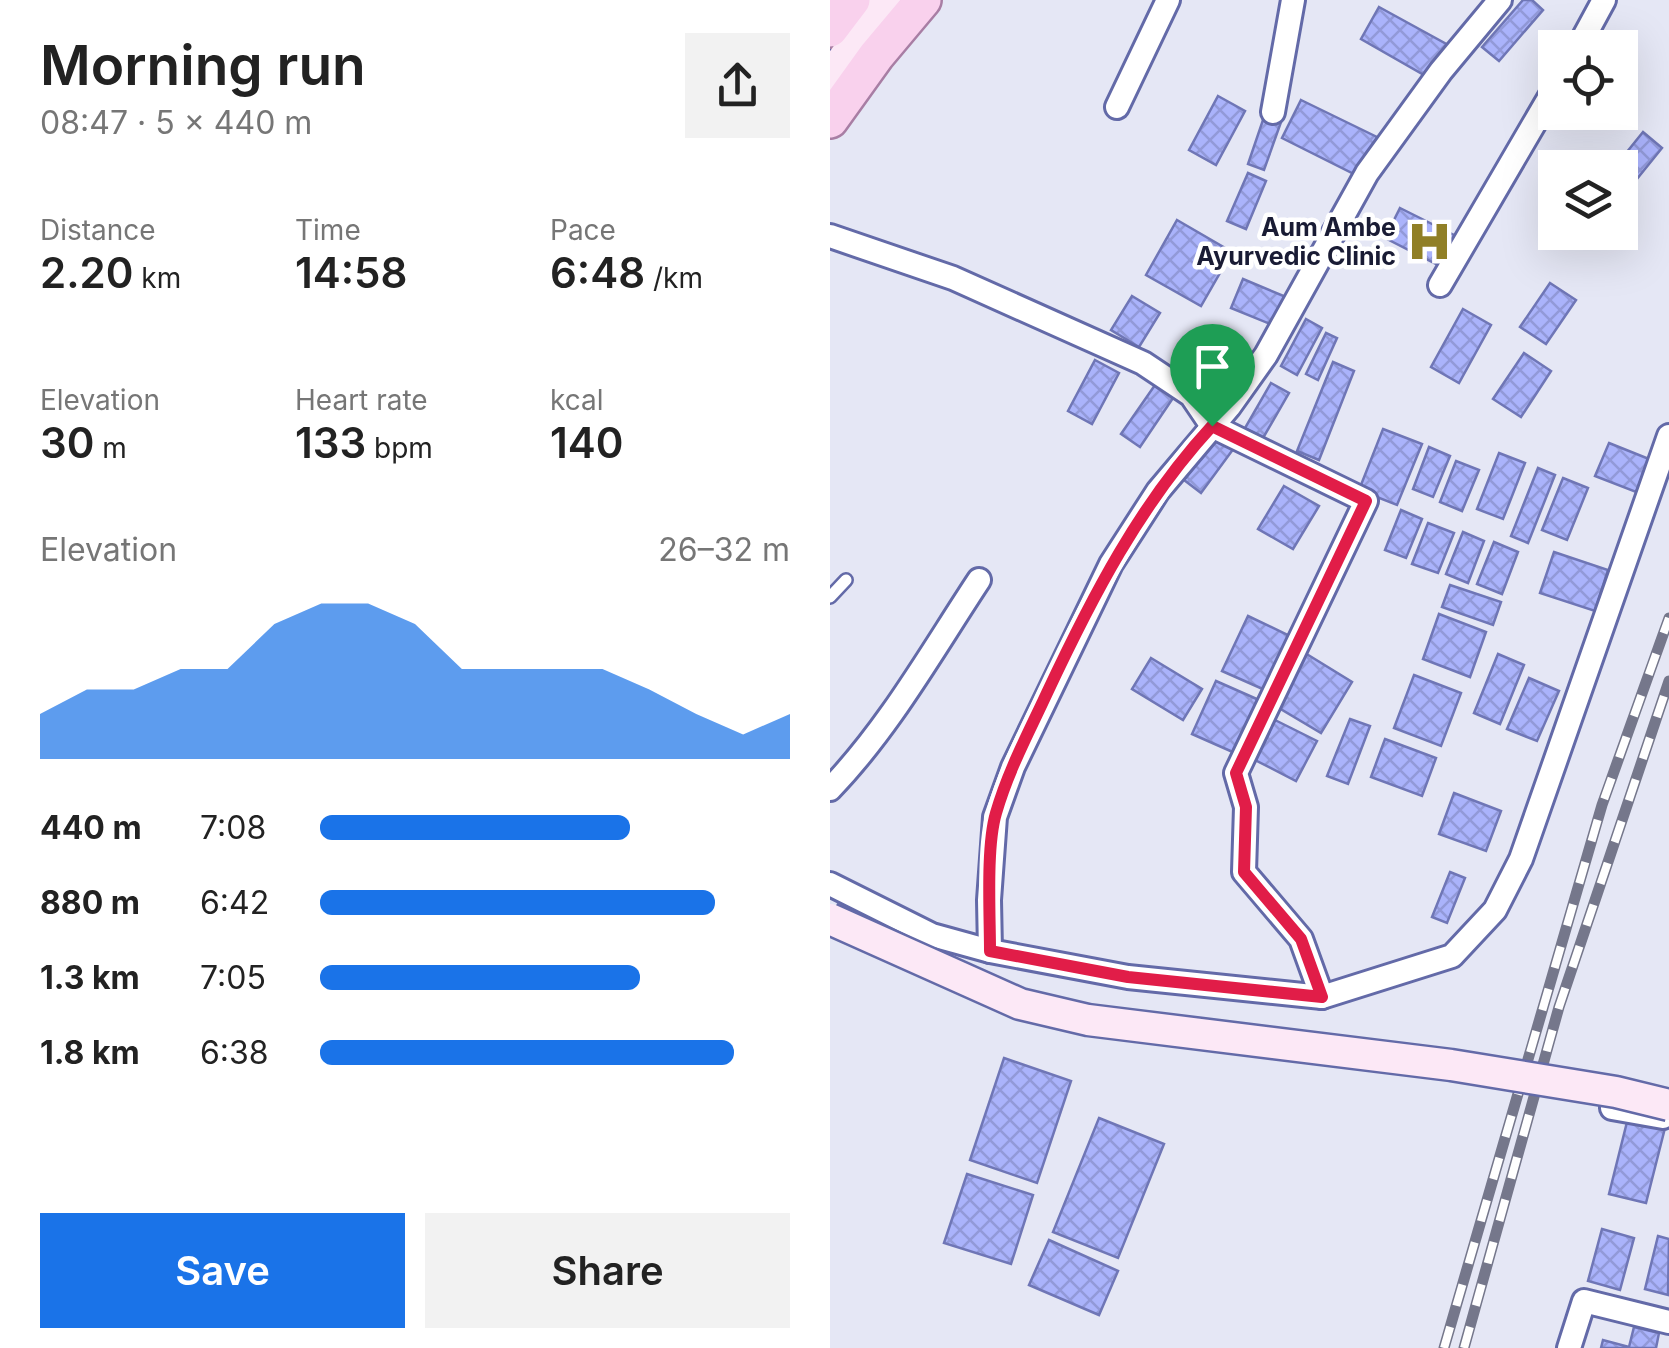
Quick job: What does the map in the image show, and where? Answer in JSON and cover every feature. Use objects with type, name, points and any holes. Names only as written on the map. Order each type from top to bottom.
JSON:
[{"type":"main road","points":[[830,29],[852,0]]},
{"type":"main road","points":[[830,120],[923,0]]},
{"type":"street","points":[[830,77],[885,0]]},
{"type":"street","points":[[1117,107],[1168,0]]},
{"type":"street","points":[[1273,112],[1293,0]]},
{"type":"street","points":[[990,951],[994,817],[1013,767],[1111,564],[1158,492],[1266,355],[1367,172],[1441,71],[1500,0]]},
{"type":"street","points":[[1588,30],[1604,0]]},
{"type":"street","points":[[1440,285],[1538,117]]},
{"type":"street","points":[[830,236],[953,278],[1143,363],[1191,395],[1212,426],[1366,501],[1236,773],[1246,807],[1244,872],[1301,939],[1322,997]]},
{"type":"street","points":[[830,884],[932,936],[1128,977],[1322,997],[1452,956],[1495,910],[1521,859],[1669,436]]},
{"type":"street","points":[[830,789],[852,766],[899,701],[978,580]]},
{"type":"street","points":[[830,918],[1020,1004],[1088,1020],[1451,1065],[1616,1092],[1669,1105]]},
{"type":"street","points":[[1612,1108],[1669,1118]]},
{"type":"street","points":[[1569,1348],[1584,1301],[1669,1322]]},
{"type":"lane","points":[[830,597],[846,580]]},
{"type":"building","points":[[1523,0],[1532,0],[1543,10],[1499,61],[1482,47]]},
{"type":"building","points":[[1379,7],[1450,46],[1431,79],[1361,39]]},
{"type":"building","points":[[1218,96],[1245,111],[1216,165],[1189,150]]},
{"type":"building","points":[[1301,100],[1377,137],[1358,176],[1282,138]]},
{"type":"building","points":[[1264,117],[1281,122],[1264,170],[1248,164]]},
{"type":"building","points":[[1643,132],[1662,148],[1638,178],[1638,150],[1628,150]]},
{"type":"building","points":[[1248,173],[1266,181],[1246,229],[1227,221]]},
{"type":"building","points":[[1400,208],[1456,236],[1440,266],[1385,238]]},
{"type":"building","points":[[1177,220],[1232,252],[1201,306],[1146,275]]},
{"type":"building","points":[[1243,279],[1286,297],[1275,326],[1231,308]]},
{"type":"building","points":[[1550,283],[1576,300],[1546,344],[1520,327]]},
{"type":"building","points":[[1132,296],[1160,313],[1139,347],[1111,330]]},
{"type":"building","points":[[1463,309],[1491,325],[1459,383],[1431,367]]},
{"type":"building","points":[[1306,319],[1322,328],[1297,375],[1281,366]]},
{"type":"building","points":[[1326,333],[1337,338],[1318,380],[1306,374]]},
{"type":"building","points":[[1524,353],[1551,371],[1521,417],[1493,399]]},
{"type":"building","points":[[1095,360],[1119,373],[1092,424],[1068,411]]},
{"type":"building","points":[[1333,362],[1354,371],[1319,460],[1297,451]]},
{"type":"building","points":[[1271,383],[1289,393],[1263,438],[1245,428]]},
{"type":"building","points":[[1155,385],[1173,398],[1140,447],[1121,434]]},
{"type":"building","points":[[1383,429],[1422,444],[1397,505],[1359,490]]},
{"type":"building","points":[[1217,436],[1234,448],[1201,493],[1184,480]]},
{"type":"building","points":[[1609,443],[1649,459],[1636,492],[1595,476]]},
{"type":"building","points":[[1429,447],[1450,456],[1433,497],[1413,489]]},
{"type":"building","points":[[1499,453],[1525,463],[1503,519],[1477,509]]},
{"type":"building","points":[[1456,461],[1479,470],[1462,511],[1440,502]]},
{"type":"building","points":[[1538,468],[1555,475],[1528,543],[1511,536]]},
{"type":"building","points":[[1563,478],[1588,488],[1567,540],[1542,530]]},
{"type":"building","points":[[1284,486],[1319,506],[1293,549],[1258,529]]},
{"type":"building","points":[[1401,510],[1422,519],[1406,558],[1385,550]]},
{"type":"building","points":[[1428,523],[1454,533],[1438,573],[1412,564]]},
{"type":"building","points":[[1463,532],[1484,541],[1468,583],[1446,574]]},
{"type":"building","points":[[1494,542],[1518,552],[1502,594],[1477,584]]},
{"type":"building","points":[[1554,552],[1608,570],[1595,611],[1540,593]]},
{"type":"building","points":[[1450,585],[1501,602],[1493,625],[1442,607]]},
{"type":"building","points":[[1439,614],[1486,632],[1470,677],[1423,659]]},
{"type":"building","points":[[1248,616],[1290,636],[1265,690],[1222,671]]},
{"type":"building","points":[[1305,653],[1352,682],[1321,733],[1274,705]]},
{"type":"building","points":[[1498,654],[1524,665],[1500,724],[1474,713]]},
{"type":"building","points":[[1151,658],[1202,689],[1183,720],[1132,689]]},
{"type":"building","points":[[1414,675],[1461,693],[1441,746],[1394,728]]},
{"type":"building","points":[[1529,678],[1559,691],[1537,741],[1507,729]]},
{"type":"building","points":[[1216,681],[1259,700],[1235,753],[1192,734]]},
{"type":"building","points":[[1350,719],[1370,726],[1348,784],[1327,776]]},
{"type":"building","points":[[1275,720],[1317,741],[1296,781],[1255,760]]},
{"type":"building","points":[[1385,739],[1436,758],[1422,796],[1371,777]]},
{"type":"building","points":[[1454,793],[1501,811],[1486,851],[1439,834]]},
{"type":"building","points":[[1450,872],[1465,878],[1447,923],[1432,917]]},
{"type":"building","points":[[1004,1058],[1071,1081],[1037,1183],[970,1160]]},
{"type":"building","points":[[1099,1118],[1164,1144],[1118,1258],[1053,1232]]},
{"type":"building","points":[[1628,1118],[1665,1128],[1646,1203],[1609,1194]]},
{"type":"building","points":[[967,1174],[1033,1195],[1011,1264],[944,1243]]},
{"type":"building","points":[[1602,1229],[1634,1238],[1620,1290],[1588,1281]]},
{"type":"building","points":[[1658,1236],[1669,1239],[1668,1295],[1645,1289]]},
{"type":"building","points":[[1049,1240],[1118,1271],[1099,1315],[1029,1285]]},
{"type":"building","points":[[1634,1327],[1659,1333],[1656,1348],[1601,1348],[1603,1340],[1629,1347]]},
{"type":"railway","points":[[1444,1348],[1602,805],[1669,618]]},
{"type":"railway","points":[[1464,1348],[1559,1007],[1669,681]]},
{"type":"place","name":"Aum Ambe Ayurvedic Clinic","points":[[1429,241]]},
{"type":"route","points":[[1212,426],[1366,501],[1236,773],[1246,807],[1244,872],[1301,939],[1322,997],[1128,977],[990,951],[994,817],[1013,767],[1111,564],[1158,492],[1212,426]]}]
